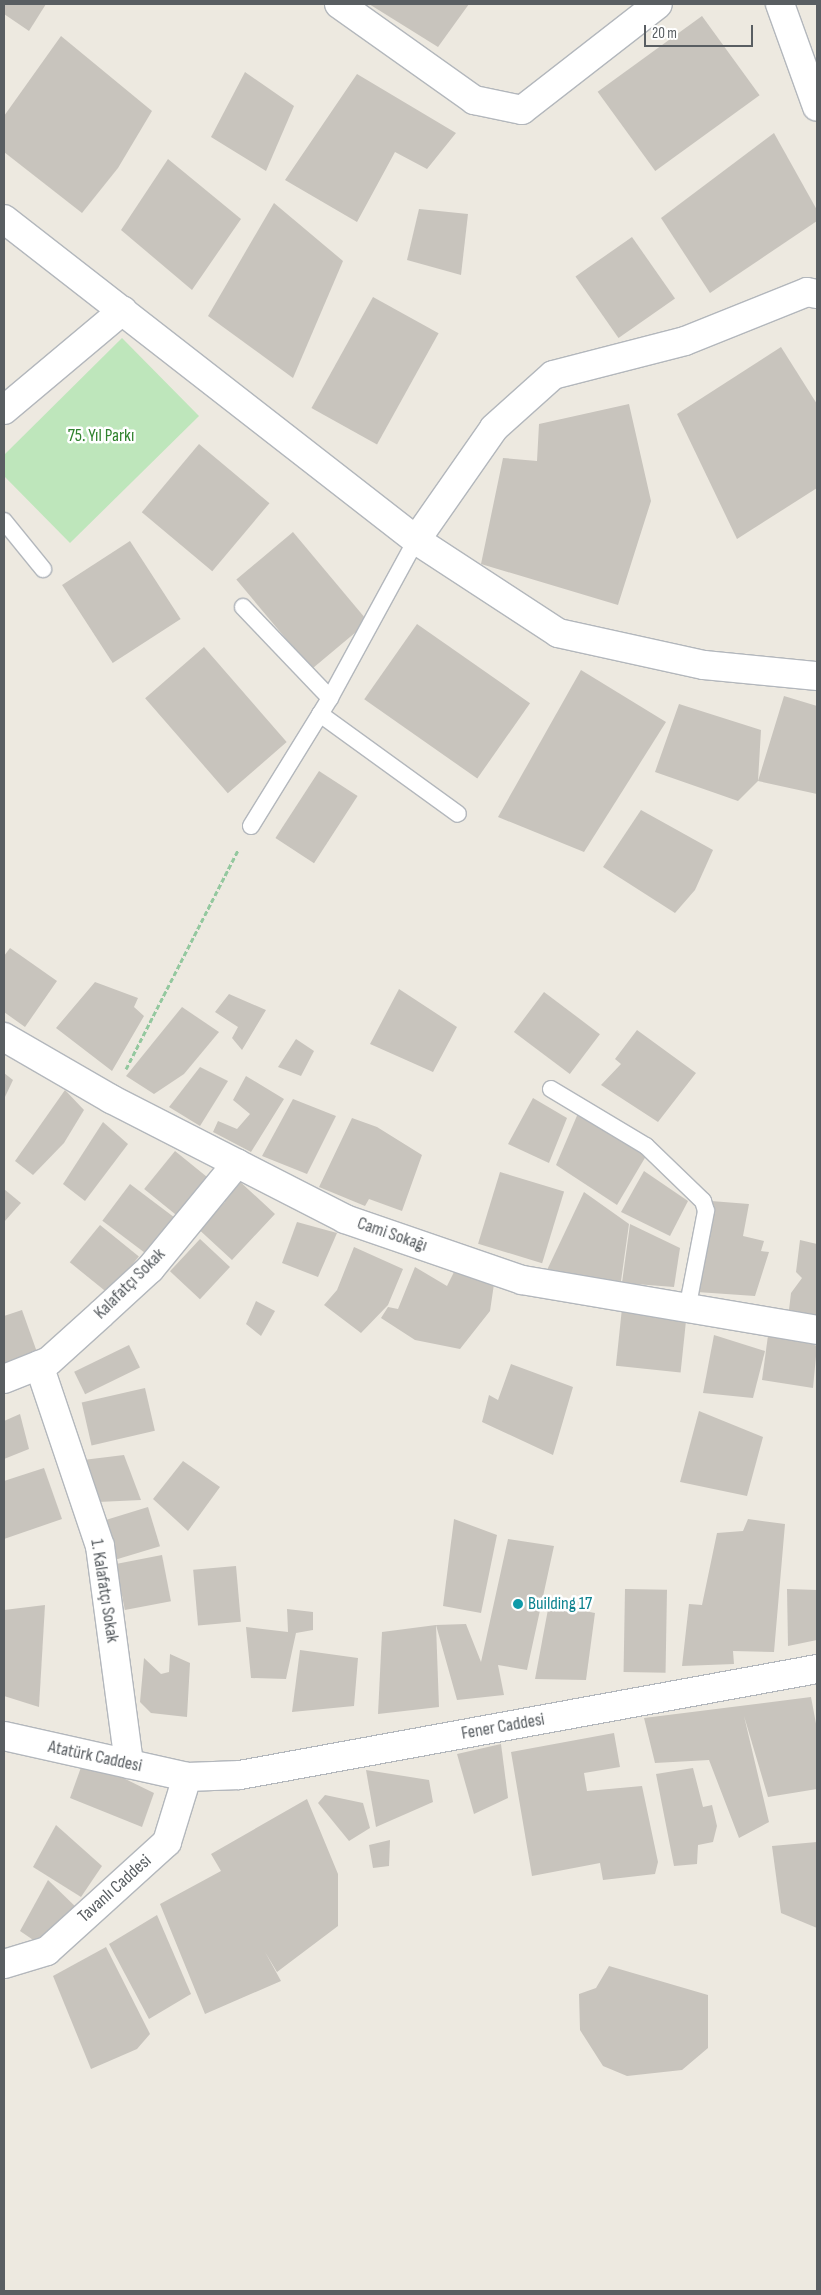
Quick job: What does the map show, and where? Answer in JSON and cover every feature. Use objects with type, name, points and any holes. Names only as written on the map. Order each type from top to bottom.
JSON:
[{"type":"street","points":[[339,4],[474,100],[522,110],[658,4]]},
{"type":"street","points":[[780,4],[817,107]]},
{"type":"street","points":[[4,219],[416,540],[558,633],[704,665],[817,676]]},
{"type":"street","points":[[416,540],[494,428],[553,375],[685,341],[807,292],[817,294]]},
{"type":"street","points":[[4,410],[123,310]]},
{"type":"street","name":"Cami Sokağı","points":[[4,1037],[111,1098],[345,1219],[522,1280],[688,1310],[817,1330]]},
{"type":"street","name":"Kalafatçı Sokak","points":[[4,1379],[49,1361],[150,1269],[237,1163]]},
{"type":"street","name":"1. Kalafatçı Sokak","points":[[39,1365],[100,1546],[129,1764]]},
{"type":"street","name":"Fener Caddesi","points":[[187,1777],[240,1775],[817,1669]]},
{"type":"street","name":"Atatürk Caddesi","points":[[4,1736],[187,1777]]},
{"type":"street","name":"Tavanlı Caddesi","points":[[4,1964],[47,1951],[167,1842],[187,1777]]},
{"type":"lane","points":[[4,521],[43,569]]},
{"type":"lane","points":[[251,826],[330,698],[416,540]]},
{"type":"lane","points":[[243,607],[330,698]]},
{"type":"lane","points":[[320,714],[458,814]]},
{"type":"lane","points":[[550,1089],[646,1146],[703,1201],[706,1211],[688,1310]]},
{"type":"path","points":[[111,1098],[251,826]]},
{"type":"green space","name":"75. Yıl Parkı","points":[[122,338],[199,416],[70,543],[4,476],[4,455]]},
{"type":"building","points":[[4,4],[46,4],[29,31],[4,14]]},
{"type":"building","points":[[369,4],[469,4],[438,47]]},
{"type":"building","points":[[702,16],[760,95],[655,171],[598,92]]},
{"type":"building","points":[[61,36],[152,111],[118,168],[82,213],[4,152],[4,116]]},
{"type":"building","points":[[245,72],[294,106],[266,171],[211,137]]},
{"type":"building","points":[[357,74],[456,133],[427,169],[395,152],[357,222],[285,180]]},
{"type":"building","points":[[774,133],[817,210],[817,221],[710,293],[661,218]]},
{"type":"building","points":[[168,159],[241,219],[192,290],[121,230]]},
{"type":"building","points":[[274,203],[343,261],[293,378],[208,316]]},
{"type":"building","points":[[419,209],[468,214],[461,275],[407,260]]},
{"type":"building","points":[[632,237],[675,298],[618,338],[575,277]]},
{"type":"building","points":[[373,297],[439,333],[377,444],[311,408]]},
{"type":"building","points":[[781,347],[817,404],[817,488],[737,539],[677,414]]},
{"type":"building","points":[[629,404],[651,501],[618,605],[481,564],[503,458],[537,461],[539,424]]},
{"type":"building","points":[[199,444],[269,503],[212,571],[142,512]]},
{"type":"building","points":[[293,532],[368,622],[312,669],[236,580]]},
{"type":"building","points":[[130,541],[181,619],[113,663],[62,585]]},
{"type":"building","points":[[417,624],[530,703],[477,779],[364,699]]},
{"type":"building","points":[[204,647],[287,742],[228,793],[145,698]]},
{"type":"building","points":[[581,670],[666,722],[584,852],[498,817]]},
{"type":"building","points":[[784,696],[817,706],[817,794],[758,781]]},
{"type":"building","points":[[679,704],[761,730],[758,781],[738,801],[655,772]]},
{"type":"building","points":[[319,771],[358,796],[314,863],[275,838]]},
{"type":"building","points":[[641,810],[713,850],[695,890],[675,913],[603,867]]},
{"type":"building","points":[[10,948],[57,981],[25,1027],[4,1012],[4,956]]},
{"type":"building","points":[[95,982],[138,998],[134,1007],[144,1016],[112,1071],[56,1028]]},
{"type":"building","points":[[399,989],[457,1027],[433,1072],[370,1044]]},
{"type":"building","points":[[544,992],[600,1034],[570,1074],[514,1032]]},
{"type":"building","points":[[229,994],[266,1010],[242,1050],[232,1038],[238,1027],[215,1012]]},
{"type":"building","points":[[182,1007],[219,1032],[184,1074],[154,1094],[126,1076]]},
{"type":"building","points":[[637,1030],[696,1073],[658,1122],[601,1085],[621,1064],[615,1059]]},
{"type":"building","points":[[296,1039],[314,1051],[301,1076],[278,1067]]},
{"type":"building","points":[[200,1067],[228,1081],[200,1126],[169,1107]]},
{"type":"building","points":[[4,1073],[13,1080],[4,1099]]},
{"type":"building","points":[[246,1076],[284,1099],[251,1152],[213,1132],[218,1121],[237,1129],[250,1114],[233,1100]]},
{"type":"building","points":[[65,1090],[84,1110],[64,1143],[33,1175],[15,1161]]},
{"type":"building","points":[[533,1098],[567,1118],[549,1163],[508,1144]]},
{"type":"building","points":[[293,1099],[336,1116],[307,1174],[262,1156]]},
{"type":"building","points":[[579,1111],[649,1151],[617,1205],[556,1165]]},
{"type":"building","points":[[352,1118],[377,1127],[422,1155],[402,1211],[369,1199],[365,1206],[319,1187]]},
{"type":"building","points":[[103,1122],[128,1144],[85,1201],[63,1184]]},
{"type":"building","points":[[175,1151],[211,1180],[180,1218],[144,1189]]},
{"type":"building","points":[[644,1171],[688,1201],[670,1236],[621,1212]]},
{"type":"building","points":[[500,1172],[564,1192],[542,1263],[478,1244]]},
{"type":"building","points":[[236,1178],[275,1214],[232,1260],[194,1225],[198,1221],[203,1226],[225,1202],[219,1197]]},
{"type":"building","points":[[130,1184],[177,1220],[149,1256],[102,1221]]},
{"type":"building","points":[[4,1189],[21,1203],[4,1222]]},
{"type":"building","points":[[584,1192],[629,1224],[620,1288],[547,1270]]},
{"type":"building","points":[[711,1201],[749,1204],[743,1236],[764,1241],[761,1251],[769,1252],[755,1296],[697,1292]]},
{"type":"building","points":[[297,1222],[337,1233],[318,1277],[282,1263]]},
{"type":"building","points":[[630,1224],[680,1248],[674,1287],[622,1283]]},
{"type":"building","points":[[100,1225],[139,1256],[109,1294],[70,1262]]},
{"type":"building","points":[[200,1239],[230,1267],[200,1299],[170,1271]]},
{"type":"building","points":[[800,1240],[817,1244],[817,1319],[788,1318],[791,1293],[802,1278],[796,1272]]},
{"type":"building","points":[[354,1247],[403,1269],[388,1305],[361,1333],[324,1305],[337,1290]]},
{"type":"building","points":[[415,1267],[447,1286],[456,1268],[494,1284],[490,1311],[460,1349],[415,1340],[381,1318],[388,1307],[398,1309]]},
{"type":"building","points":[[256,1301],[275,1311],[261,1336],[246,1324]]},
{"type":"building","points":[[622,1308],[687,1315],[681,1372],[616,1366]]},
{"type":"building","points":[[22,1310],[38,1355],[4,1368],[4,1316]]},
{"type":"building","points":[[769,1328],[817,1346],[813,1388],[762,1380]]},
{"type":"building","points":[[714,1335],[765,1351],[753,1398],[703,1393]]},
{"type":"building","points":[[129,1345],[140,1367],[85,1394],[74,1372]]},
{"type":"building","points":[[511,1364],[573,1387],[553,1455],[482,1422],[489,1395],[498,1400]]},
{"type":"building","points":[[145,1388],[155,1431],[92,1445],[82,1403]]},
{"type":"building","points":[[699,1411],[763,1437],[747,1496],[680,1482]]},
{"type":"building","points":[[20,1414],[29,1449],[4,1459],[4,1421]]},
{"type":"building","points":[[124,1455],[141,1500],[98,1502],[83,1460]]},
{"type":"building","points":[[183,1461],[220,1487],[188,1531],[153,1499]]},
{"type":"building","points":[[44,1468],[62,1519],[4,1539],[4,1481]]},
{"type":"building","points":[[148,1507],[160,1546],[117,1559],[105,1520]]},
{"type":"building","points":[[454,1519],[497,1535],[481,1613],[443,1606]]},
{"type":"building","points":[[748,1519],[785,1524],[774,1652],[733,1651],[734,1664],[682,1666],[689,1604],[702,1605],[717,1533],[743,1531]]},
{"type":"building","name":"Building 17","points":[[508,1539],[554,1546],[527,1670],[498,1665],[504,1695],[457,1700],[436,1625],[466,1624],[481,1662]]},
{"type":"building","points":[[162,1555],[171,1601],[125,1610],[116,1564]]},
{"type":"building","points":[[236,1566],[241,1622],[198,1626],[193,1570]]},
{"type":"building","points":[[625,1589],[667,1590],[666,1673],[624,1672]]},
{"type":"building","points":[[787,1589],[817,1590],[817,1640],[788,1646]]},
{"type":"building","points":[[549,1604],[595,1613],[586,1680],[535,1679]]},
{"type":"building","points":[[45,1605],[39,1707],[4,1696],[4,1610]]},
{"type":"building","points":[[287,1609],[313,1612],[313,1630],[296,1633],[286,1679],[251,1678],[246,1627],[288,1632]]},
{"type":"building","points":[[436,1625],[439,1707],[378,1714],[382,1632]]},
{"type":"building","points":[[300,1650],[358,1658],[354,1706],[292,1712]]},
{"type":"building","points":[[170,1654],[190,1663],[187,1717],[151,1713],[140,1702],[144,1658],[161,1674],[169,1672]]},
{"type":"building","points":[[811,1697],[817,1729],[817,1789],[768,1797],[744,1716],[769,1822],[739,1838],[709,1760],[655,1763],[644,1718]]},
{"type":"building","points":[[614,1733],[620,1767],[584,1773],[587,1791],[642,1786],[658,1862],[655,1874],[603,1880],[600,1863],[532,1876],[511,1752]]},
{"type":"building","points":[[501,1744],[508,1798],[474,1814],[457,1754]]},
{"type":"building","points":[[84,1759],[154,1793],[142,1827],[70,1798]]},
{"type":"building","points":[[693,1768],[703,1807],[712,1805],[717,1826],[713,1842],[698,1845],[697,1864],[674,1866],[656,1774]]},
{"type":"building","points":[[366,1770],[429,1780],[433,1802],[376,1827]]},
{"type":"building","points":[[325,1795],[363,1803],[370,1828],[349,1841],[318,1803]]},
{"type":"building","points":[[307,1799],[338,1874],[338,1926],[277,1972],[265,1952],[281,1981],[205,2014],[160,1904],[221,1871],[211,1854]]},
{"type":"building","points":[[56,1825],[102,1866],[81,1897],[33,1867]]},
{"type":"building","points":[[390,1840],[389,1866],[373,1868],[369,1845]]},
{"type":"building","points":[[817,1842],[817,1928],[781,1913],[772,1846]]},
{"type":"building","points":[[48,1880],[80,1911],[45,1948],[20,1931]]},
{"type":"building","points":[[157,1915],[191,1994],[149,2019],[109,1944]]},
{"type":"building","points":[[106,1947],[150,2034],[137,2049],[91,2069],[53,1976]]},
{"type":"building","points":[[609,1966],[708,1995],[708,2048],[682,2070],[627,2076],[603,2066],[580,2030],[579,1994],[596,1988]]},
{"type":"place","name":"Building 17","points":[[518,1604]]}]
